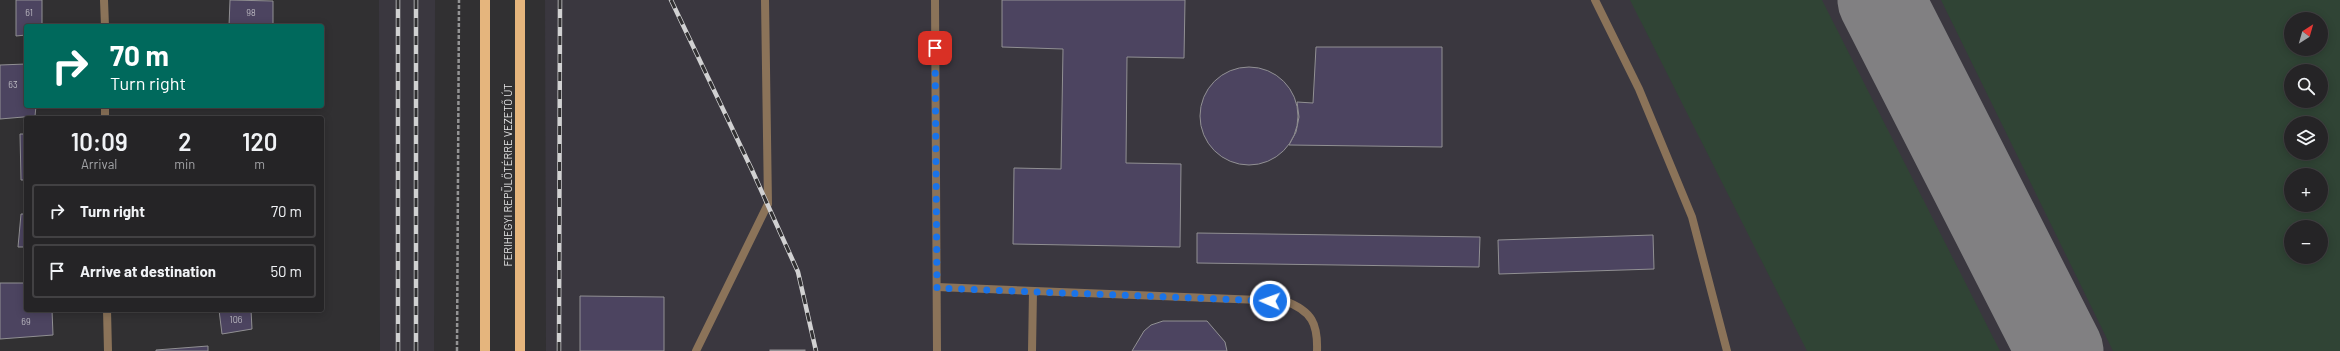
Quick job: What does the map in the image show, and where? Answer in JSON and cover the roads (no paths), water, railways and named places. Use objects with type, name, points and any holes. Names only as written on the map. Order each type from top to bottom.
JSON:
[{"type":"main road","name":"FERIHEGYI REPÜLŐTÉRRE VEZETŐ ÚT","points":[[485,0],[485,351]]},
{"type":"main road","name":"FERIHEGYI REPÜLŐTÉRRE VEZETŐ ÚT","points":[[520,0],[520,351]]},
{"type":"street","points":[[104,0],[104,24]]},
{"type":"street","points":[[696,351],[768,204],[765,0]]},
{"type":"street","points":[[935,0],[937,351]]},
{"type":"street","points":[[1595,0],[1638,89],[1692,217],[1727,351]]},
{"type":"street","points":[[937,288],[1285,301],[1296,305],[1312,320],[1316,329],[1317,351]]},
{"type":"street","points":[[1032,351],[1033,291]]},
{"type":"street","points":[[107,312],[108,351]]},
{"type":"railway","points":[[398,0],[398,351]]},
{"type":"railway","points":[[416,0],[416,351]]},
{"type":"railway","points":[[559,351],[560,0]]},
{"type":"railway","points":[[671,0],[752,170],[798,272],[816,351]]}]
